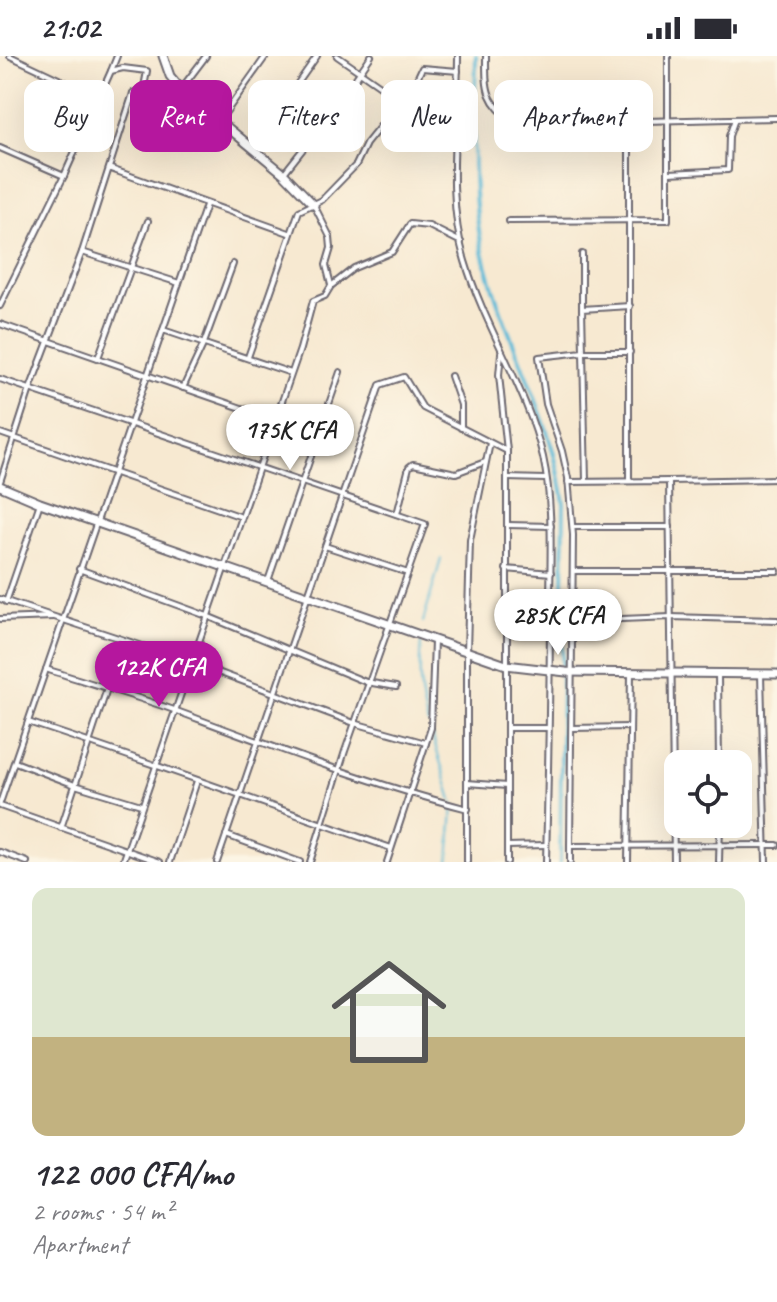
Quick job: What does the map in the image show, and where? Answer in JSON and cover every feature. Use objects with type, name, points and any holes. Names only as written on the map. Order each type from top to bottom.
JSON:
[{"type":"street","points":[[10,56],[61,80]]},
{"type":"street","points":[[107,80],[117,56]]},
{"type":"street","points":[[163,56],[173,80]]},
{"type":"street","points":[[188,80],[206,56]]},
{"type":"street","points":[[232,104],[266,56]]},
{"type":"street","points":[[300,80],[317,56]]},
{"type":"street","points":[[337,56],[381,86]]},
{"type":"street","points":[[284,174],[371,56]]},
{"type":"street","points":[[458,56],[453,149],[455,199],[464,259],[531,421],[546,479],[551,526],[552,672],[546,862]]},
{"type":"street","points":[[486,56],[488,97],[494,105]]},
{"type":"street","points":[[509,221],[668,220],[668,56]]},
{"type":"street","points":[[111,71],[123,68],[147,71],[145,80]]},
{"type":"street","points":[[416,80],[422,68],[458,71]]},
{"type":"street","points":[[130,103],[82,252],[30,389],[0,484],[40,503],[506,665],[552,672],[777,674]]},
{"type":"street","points":[[653,120],[777,118]]},
{"type":"street","points":[[669,173],[728,170],[729,136],[735,119]]},
{"type":"street","points":[[248,357],[299,211],[326,196],[356,165],[381,124]]},
{"type":"street","points":[[232,133],[248,146]]},
{"type":"street","points":[[0,148],[64,176]]},
{"type":"street","points":[[0,306],[75,152]]},
{"type":"street","points":[[256,152],[284,174],[314,205],[330,237],[331,248],[326,265],[331,286]]},
{"type":"street","points":[[629,152],[629,481]]},
{"type":"street","points":[[110,169],[289,233]]},
{"type":"street","points":[[160,862],[0,805],[206,205]]},
{"type":"street","points":[[98,359],[148,221]]},
{"type":"street","points":[[123,862],[313,301],[325,296],[331,286],[354,268],[392,252],[410,224],[429,226],[461,242]]},
{"type":"street","points":[[82,252],[179,283]]},
{"type":"street","points":[[582,254],[586,481]]},
{"type":"street","points":[[183,388],[204,343],[233,264]]},
{"type":"street","points":[[582,309],[630,306]]},
{"type":"street","points":[[0,324],[275,420]]},
{"type":"street","points":[[163,330],[291,373]]},
{"type":"street","points":[[501,350],[499,375],[507,451],[508,525],[507,862]]},
{"type":"street","points":[[570,862],[572,728],[569,672],[573,527],[562,451],[546,404],[539,357],[583,352],[630,352]]},
{"type":"street","points":[[268,582],[340,372]]},
{"type":"street","points":[[451,376],[461,405],[461,428]]},
{"type":"street","points":[[217,862],[343,496],[376,390],[384,382],[404,377],[423,408],[507,451]]},
{"type":"street","points":[[0,379],[425,524],[354,723],[310,862]]},
{"type":"street","points":[[0,433],[240,517]]},
{"type":"street","points":[[467,862],[470,540],[490,443]]},
{"type":"street","points":[[397,514],[409,467],[413,464],[450,474],[485,462]]},
{"type":"street","points":[[507,478],[546,479]]},
{"type":"street","points":[[568,482],[777,479]]},
{"type":"street","points":[[669,481],[674,862]]},
{"type":"street","points":[[6,602],[40,503]]},
{"type":"street","points":[[508,525],[551,526]]},
{"type":"street","points":[[573,527],[670,527]]},
{"type":"street","points":[[325,546],[408,573]]},
{"type":"street","points":[[79,569],[207,616],[369,683],[396,687]]},
{"type":"street","points":[[506,569],[551,573]]},
{"type":"street","points":[[574,571],[777,571]]},
{"type":"street","points":[[0,599],[191,662],[354,723],[426,743]]},
{"type":"street","points":[[572,621],[671,617],[777,620]]},
{"type":"street","points":[[0,619],[62,618]]},
{"type":"street","points":[[506,618],[550,620]]},
{"type":"street","points":[[61,828],[123,640]]},
{"type":"street","points":[[387,862],[426,743],[433,708],[434,641]]},
{"type":"street","points":[[46,669],[174,710],[258,743],[409,794],[468,809]]},
{"type":"street","points":[[628,862],[631,673]]},
{"type":"street","points":[[718,673],[719,750]]},
{"type":"street","points":[[761,674],[766,862]]},
{"type":"street","points":[[28,722],[391,848]]},
{"type":"street","points":[[572,728],[630,727]]},
{"type":"street","points":[[507,728],[548,728]]},
{"type":"street","points":[[14,762],[141,805]]},
{"type":"street","points":[[170,862],[197,781]]},
{"type":"street","points":[[467,783],[507,786]]},
{"type":"street","points":[[226,835],[300,862]]},
{"type":"street","points":[[719,862],[720,838]]},
{"type":"street","points":[[507,846],[546,845]]},
{"type":"street","points":[[570,846],[777,845]]},
{"type":"street","points":[[0,852],[27,862]]},
{"type":"waterway","points":[[476,56],[474,161],[480,239],[495,294],[551,442],[564,504],[560,862]]},
{"type":"waterway","points":[[423,622],[441,559]]},
{"type":"waterway","points":[[421,643],[420,684],[428,724]]},
{"type":"waterway","points":[[432,735],[453,803]]},
{"type":"waterway","points":[[449,862],[453,808]]}]
